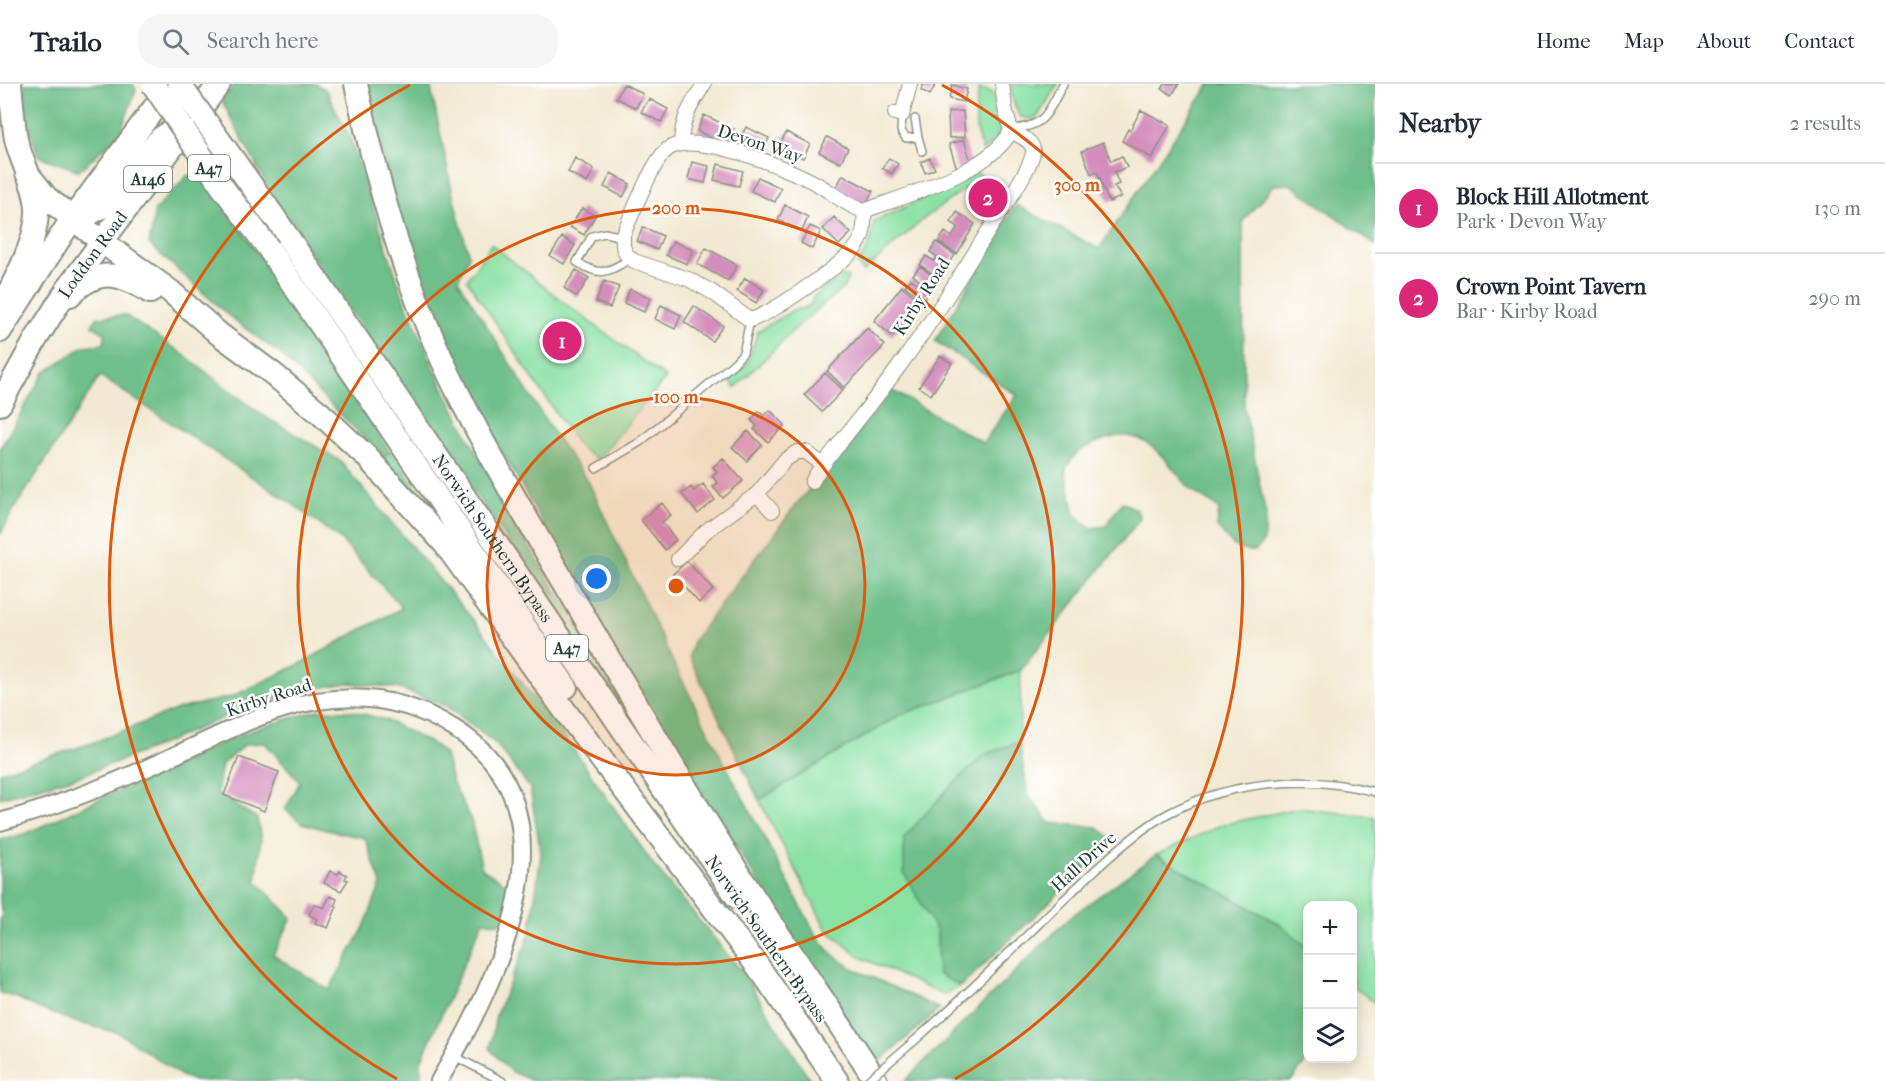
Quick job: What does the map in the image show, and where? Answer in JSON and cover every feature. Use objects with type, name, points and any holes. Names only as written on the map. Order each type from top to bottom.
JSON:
[{"type":"highway","name":"A47","points":[[0,309],[24,260],[35,227],[37,201],[16,139],[10,84]]},
{"type":"highway","name":"Norwich Southern Bypass","points":[[153,84],[223,188],[269,249],[439,503],[837,1081]]},
{"type":"highway","name":"Loddon Road","points":[[0,331],[72,219],[172,84]]},
{"type":"highway","name":"Norwich Southern Bypass","points":[[179,84],[272,214],[641,758],[865,1081]]},
{"type":"highway","points":[[119,155],[195,84]]},
{"type":"highway","name":"Loddon Road","points":[[0,404],[36,339],[70,285],[219,84]]},
{"type":"highway","name":"A47","points":[[356,84],[382,199],[414,293],[447,368],[488,449],[660,748],[745,883],[876,1081]]},
{"type":"highway","points":[[72,219],[84,217],[102,207],[131,170],[161,138],[195,116]]},
{"type":"highway","name":"A47","points":[[27,173],[47,198],[72,219],[170,291],[219,334]]},
{"type":"highway","name":"A47","points":[[36,339],[71,293],[87,281],[113,275],[133,281],[219,334],[272,373],[321,414],[367,457],[445,544],[565,711],[761,970]]},
{"type":"street","points":[[704,84],[686,114],[681,129],[681,143],[668,149],[657,163],[623,237],[623,246],[626,254],[632,258],[712,292],[750,320],[760,318],[800,292],[857,246],[863,232],[864,211],[955,176],[972,167],[1004,141],[1011,130],[999,84]]},
{"type":"street","points":[[904,116],[910,84]]},
{"type":"street","name":"Kirby Road","points":[[813,482],[823,465],[914,346],[1009,199],[1031,159],[1033,150],[1030,143],[1011,130]]},
{"type":"street","name":"Devon Way","points":[[681,143],[694,142],[756,158],[812,182],[864,211]]},
{"type":"street","points":[[678,559],[706,531],[757,494],[785,460],[797,452],[806,452],[823,465]]},
{"type":"street","points":[[757,494],[772,511]]},
{"type":"street","name":"Kirby Road","points":[[0,822],[99,788],[253,720],[316,701],[353,698],[386,701],[414,707],[441,720],[490,756],[504,778],[521,827],[522,852],[518,899],[498,965],[454,1056],[439,1081]]},
{"type":"lane","points":[[1011,130],[1030,128],[1038,123],[1063,84]]},
{"type":"lane","points":[[904,116],[901,131],[906,138],[918,137]]},
{"type":"lane","points":[[904,116],[918,137],[922,151]]},
{"type":"lane","points":[[623,237],[605,233],[592,236],[577,262],[600,273],[632,258]]},
{"type":"lane","points":[[597,468],[640,442],[734,363],[743,353],[750,320]]},
{"type":"lane","name":"Hall Drive","points":[[865,1081],[953,1006],[1084,880],[1153,823],[1171,812],[1219,793],[1283,781],[1352,785],[1375,792]]},
{"type":"lane","points":[[454,1056],[502,1081]]},
{"type":"green space","points":[[24,84],[133,84],[136,90],[120,133],[79,171],[38,156],[28,122]]},
{"type":"green space","points":[[235,84],[316,84],[326,90],[350,137],[403,297],[436,372],[476,452],[558,594],[539,587],[279,208],[222,101]]},
{"type":"green space","points":[[366,84],[430,84],[454,200],[469,256],[458,280],[554,434],[589,483],[672,660],[815,933],[831,953],[852,968],[940,1009],[880,1061],[866,1051],[642,700],[497,442],[456,361],[424,286],[392,192]]},
{"type":"green space","points":[[1011,84],[1058,84],[1037,117],[1031,119],[1020,117],[1013,101]]},
{"type":"green space","points":[[1210,84],[1375,84],[1375,245],[1290,184],[1274,185],[1243,221],[1244,406],[1266,515],[1264,541],[1255,551],[1242,550],[1233,545],[1217,527],[1219,508],[1192,490],[1152,447],[1142,440],[1129,436],[1115,437],[1078,452],[1065,471],[1075,514],[1091,528],[1106,526],[1122,502],[1136,509],[1140,519],[1021,670],[898,716],[759,800],[689,657],[693,641],[799,501],[893,391],[983,443],[1017,395],[935,341],[1016,205],[1099,249]]},
{"type":"green space","points":[[979,89],[992,92],[1002,133],[983,151],[976,120]]},
{"type":"green space","points":[[976,172],[982,176],[925,218],[863,272],[857,263],[869,244],[874,221],[963,181]]},
{"type":"green space","points":[[188,175],[209,181],[390,452],[383,457],[281,355],[229,316],[149,244],[155,210]]},
{"type":"green space","points":[[491,244],[566,304],[666,378],[597,460],[578,446],[467,280]]},
{"type":"green space","points":[[843,276],[848,277],[844,287],[799,325],[735,388],[730,380],[748,362],[758,331],[795,309],[803,309],[811,304],[814,296]]},
{"type":"green space","points":[[125,315],[180,352],[262,415],[339,460],[475,622],[569,743],[655,867],[743,973],[811,1081],[532,1081],[510,1071],[490,1049],[496,1015],[530,934],[541,854],[530,788],[496,744],[446,706],[397,688],[349,683],[306,690],[250,706],[153,748],[80,776],[0,798],[0,772],[92,743],[178,709],[231,697],[304,662],[402,608],[342,541],[291,503],[100,376],[14,509],[0,535],[0,449],[44,373],[84,346],[104,344],[105,334],[92,325],[98,317]]},
{"type":"green space","points":[[390,452],[452,537],[450,538],[409,485],[383,457]]},
{"type":"green space","points":[[539,587],[558,594],[655,751],[653,753]]},
{"type":"green space","points":[[1021,670],[1019,742],[986,754],[948,789],[904,838],[905,873],[937,932],[938,974],[961,986],[943,995],[860,957],[827,930],[759,800],[898,716]]},
{"type":"green space","points":[[318,710],[352,711],[386,720],[436,746],[445,755],[452,781],[471,820],[482,869],[506,884],[510,896],[500,924],[483,921],[421,1061],[421,1081],[194,1081],[182,1076],[119,1033],[75,1022],[15,997],[0,994],[0,919],[2,917],[0,840],[27,833],[104,797],[168,771],[210,748],[258,728]],"holes":[[[265,743],[300,782],[285,809],[302,823],[365,838],[381,884],[364,927],[329,990],[273,955],[292,918],[256,881],[261,838],[257,818],[217,794],[222,764],[246,744]]]},
{"type":"green space","points":[[1019,742],[1028,795],[1050,823],[1097,827],[1114,841],[961,986],[938,974],[937,932],[904,873],[904,838],[948,789],[986,754]]},
{"type":"green space","points":[[1298,808],[1375,817],[1375,1003],[1357,989],[1357,901],[1303,901],[1303,944],[1281,925],[1156,855],[1221,825]]},
{"type":"green space","points":[[1156,855],[1281,925],[1303,944],[1303,1063],[1305,1063],[1291,1081],[905,1081],[1070,917]]},
{"type":"building","points":[[624,84],[643,94],[636,108],[616,98]]},
{"type":"building","points":[[924,84],[936,84],[930,95],[921,90]]},
{"type":"building","points":[[1165,84],[1179,84],[1172,95],[1162,89]]},
{"type":"building","points":[[952,85],[967,89],[964,102],[949,99]]},
{"type":"building","points":[[649,99],[668,109],[661,122],[641,112]]},
{"type":"building","points":[[1141,110],[1170,125],[1152,158],[1122,141]]},
{"type":"building","points":[[963,111],[965,137],[949,138],[948,112]]},
{"type":"building","points":[[704,115],[734,129],[727,145],[697,131]]},
{"type":"building","points":[[746,127],[769,138],[763,152],[739,141]]},
{"type":"building","points":[[786,132],[810,144],[803,158],[779,147]]},
{"type":"building","points":[[827,137],[848,148],[840,163],[819,152]]},
{"type":"building","points":[[964,140],[972,165],[957,169],[949,144]]},
{"type":"building","points":[[1103,142],[1111,161],[1122,156],[1127,167],[1114,172],[1119,184],[1114,186],[1121,197],[1109,202],[1097,172],[1091,174],[1082,151]]},
{"type":"building","points":[[575,158],[594,169],[587,183],[568,172]]},
{"type":"building","points":[[889,158],[898,164],[892,174],[882,168]]},
{"type":"building","points":[[930,158],[935,169],[925,173],[921,162]]},
{"type":"building","points":[[692,162],[709,166],[705,183],[688,179]]},
{"type":"building","points":[[718,164],[743,171],[739,186],[714,180]]},
{"type":"building","points":[[611,173],[630,184],[623,197],[604,187]]},
{"type":"building","points":[[843,175],[873,191],[864,207],[834,191]]},
{"type":"building","points":[[758,177],[781,188],[775,202],[751,191]]},
{"type":"building","points":[[982,181],[1002,196],[994,208],[991,206],[986,213],[974,205],[978,199],[972,195]]},
{"type":"building","points":[[785,205],[808,217],[802,231],[778,220]]},
{"type":"building","points":[[582,208],[595,216],[584,235],[570,227]]},
{"type":"building","points":[[957,212],[975,224],[957,254],[938,242],[945,232],[952,237],[958,227],[951,222]]},
{"type":"building","points":[[834,217],[851,233],[839,245],[823,229]]},
{"type":"building","points":[[810,226],[821,231],[812,249],[801,243]]},
{"type":"building","points":[[643,227],[663,236],[657,250],[637,241]]},
{"type":"building","points":[[562,237],[575,245],[564,264],[550,256]]},
{"type":"building","points":[[673,241],[693,250],[687,264],[666,255]]},
{"type":"building","points":[[936,242],[955,255],[939,278],[920,265],[926,256],[934,261],[937,257],[930,252]]},
{"type":"building","points":[[706,248],[737,265],[728,281],[697,264]]},
{"type":"building","points":[[920,266],[938,280],[923,300],[905,286],[911,279],[918,284],[920,281],[913,275]]},
{"type":"building","points":[[576,270],[589,278],[577,297],[564,288]]},
{"type":"building","points":[[745,278],[764,290],[756,303],[737,291]]},
{"type":"building","points":[[604,281],[619,287],[610,308],[596,302]]},
{"type":"building","points":[[902,286],[921,301],[892,336],[874,321]]},
{"type":"building","points":[[630,289],[651,298],[644,312],[624,303]]},
{"type":"building","points":[[661,305],[681,315],[675,329],[655,319]]},
{"type":"building","points":[[694,306],[723,326],[712,341],[684,322]]},
{"type":"building","points":[[867,328],[885,345],[844,388],[827,371]]},
{"type":"building","points":[[940,356],[952,363],[931,395],[919,387]]},
{"type":"building","points":[[825,373],[843,390],[822,412],[804,395]]},
{"type":"building","points":[[770,410],[785,425],[768,442],[754,429],[757,426],[751,420],[759,411],[764,416]]},
{"type":"building","points":[[748,431],[762,445],[747,461],[732,447]]},
{"type":"building","points":[[723,458],[743,481],[723,498],[713,487],[718,483],[712,476],[717,471],[713,467]]},
{"type":"building","points":[[703,484],[715,500],[698,514],[682,494],[691,487],[694,491]]},
{"type":"building","points":[[662,503],[671,515],[662,522],[676,540],[665,550],[641,520]]},
{"type":"building","points":[[687,561],[713,590],[699,603],[673,574]]},
{"type":"building","points":[[239,757],[279,772],[264,811],[224,795]]},
{"type":"building","points":[[330,871],[338,874],[340,871],[347,875],[345,879],[348,880],[341,891],[324,883]]},
{"type":"building","points":[[330,896],[337,899],[335,905],[337,906],[328,928],[315,923],[317,919],[309,915],[314,904],[324,908]]},
{"type":"place","name":"Crown Point Tavern","points":[[988,198]]},
{"type":"place","name":"Block Hill Allotment","points":[[562,341]]}]
